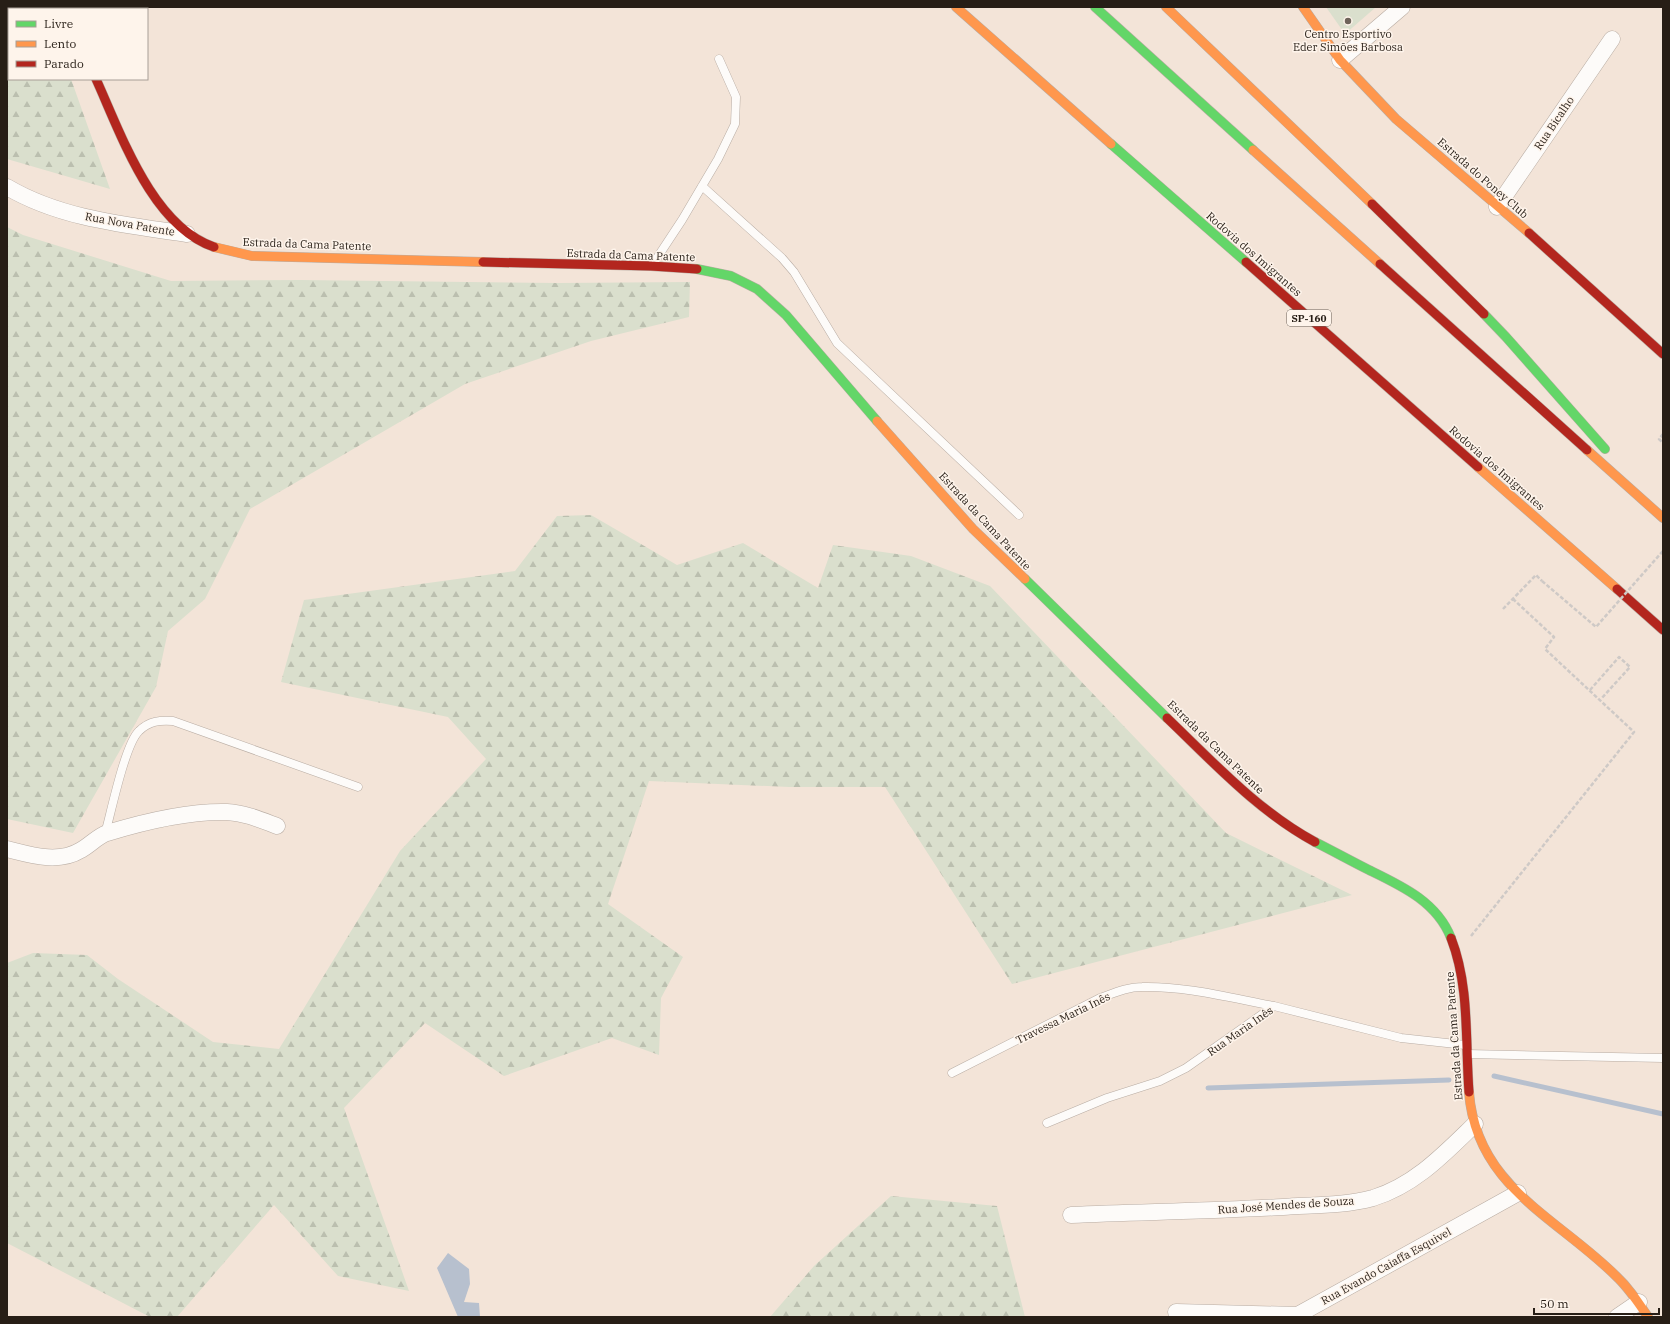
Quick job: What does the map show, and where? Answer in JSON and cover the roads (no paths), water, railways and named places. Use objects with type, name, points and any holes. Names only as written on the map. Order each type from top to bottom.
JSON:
[{"type":"main road","name":"Rodovia dos Imigrantes","points":[[956,7],[1663,630]]},
{"type":"main road","points":[[1095,7],[1663,516]]},
{"type":"main road","points":[[1166,7],[1436,266],[1501,331],[1611,456]]},
{"type":"main road","name":"Estrada do Poney Club","points":[[1302,7],[1340,60],[1363,86],[1396,119],[1497,207],[1562,261],[1663,354]]},
{"type":"main road","name":"Estrada da Cama Patente","points":[[96,80],[137,164],[162,207],[187,234],[223,251],[252,256],[651,266],[697,269],[731,276],[757,289],[786,315],[816,352],[973,529],[1248,796],[1294,831],[1424,900],[1442,920],[1455,944],[1462,975],[1469,1094],[1475,1124],[1488,1152],[1501,1172],[1518,1193],[1558,1228],[1611,1269],[1629,1288],[1648,1317]]},
{"type":"main road","points":[[1621,468],[1663,516]]},
{"type":"street","points":[[1340,60],[1402,7]]},
{"type":"street","name":"Rua Bicalho","points":[[1497,207],[1612,39]]},
{"type":"street","name":"Rua Nova Patente","points":[[7,187],[20,195],[85,218],[187,234]]},
{"type":"street","points":[[7,849],[28,855],[53,858],[67,856],[80,851],[105,834],[155,820],[228,812],[252,816],[277,826]]},
{"type":"street","name":"Rua José Mendes de Souza","points":[[1071,1214],[1342,1204],[1373,1197],[1407,1182],[1434,1164],[1475,1124]]},
{"type":"street","name":"Rua Evando Caiaffa Esquivel","points":[[1176,1312],[1295,1316],[1518,1193]]},
{"type":"street","points":[[1617,1317],[1638,1302]]},
{"type":"lane","points":[[651,266],[682,220],[735,124],[736,97],[719,59]]},
{"type":"lane","points":[[702,186],[782,258],[794,272],[837,343],[1019,515]]},
{"type":"lane","points":[[105,834],[130,745],[138,732],[148,724],[160,720],[173,721],[358,787]]},
{"type":"lane","name":"Travessa Maria Inês","points":[[952,1073],[1100,998],[1125,989],[1142,987],[1173,989],[1274,1006]]},
{"type":"lane","name":"Rua Maria Inês","points":[[1047,1123],[1107,1098],[1160,1081],[1186,1068],[1274,1006],[1401,1038],[1466,1050],[1663,1058]]},
{"type":"water","points":[[448,1253],[469,1269],[470,1284],[464,1302],[479,1303],[480,1317],[458,1317],[437,1268]]},
{"type":"waterway","points":[[1494,1076],[1663,1114]]},
{"type":"waterway","points":[[1208,1088],[1449,1080]]},
{"type":"place","name":"Centro Esportivo Eder Simões Barbosa","points":[[1348,21]]}]
